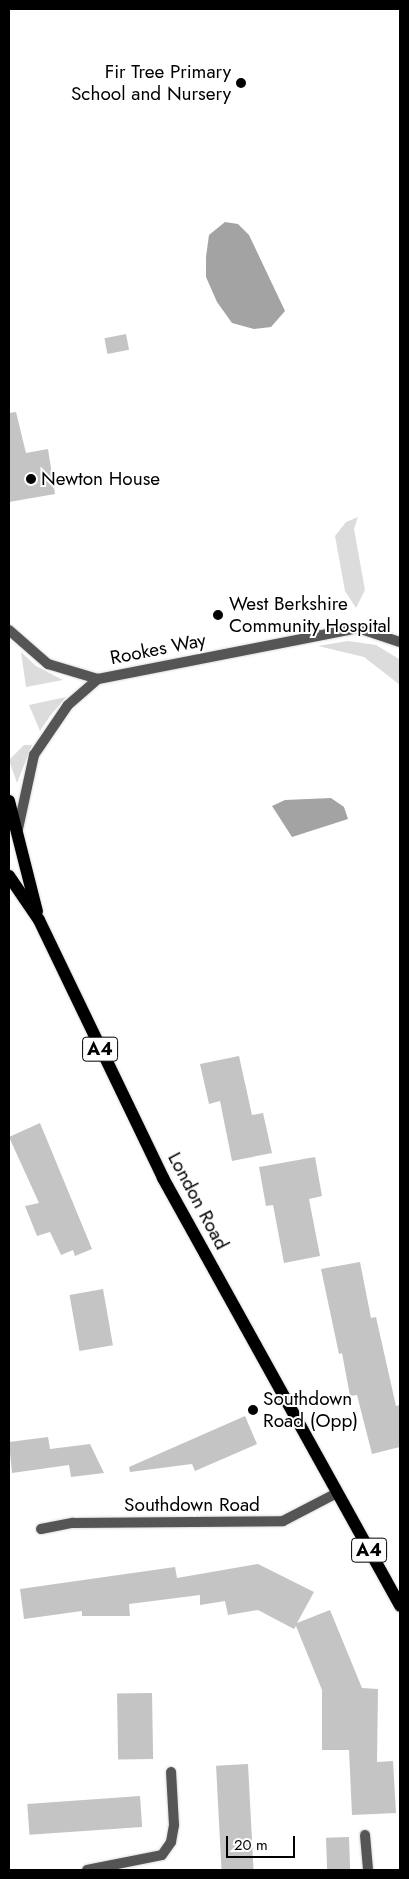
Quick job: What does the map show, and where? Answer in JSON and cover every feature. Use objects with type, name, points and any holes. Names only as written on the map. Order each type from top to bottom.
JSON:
[{"type":"main road","name":"London Road","points":[[9,801],[39,920]]},
{"type":"main road","name":"London Road","points":[[9,876],[39,920],[163,1178],[337,1493]]},
{"type":"main road","name":"A4","points":[[337,1493],[400,1606]]},
{"type":"street","name":"Rookes Way","points":[[9,630],[48,664],[98,679],[358,628],[400,642]]},
{"type":"street","name":"Rookes Way","points":[[17,831],[34,755],[68,705],[98,679]]},
{"type":"street","name":"Southdown Road","points":[[41,1529],[73,1523],[283,1521],[337,1493]]},
{"type":"street","points":[[87,1870],[162,1855],[171,1842],[174,1825],[171,1772]]},
{"type":"street","points":[[365,1835],[368,1870]]},
{"type":"shaded area","points":[[225,222],[238,224],[249,235],[285,311],[271,327],[254,329],[232,323],[217,302],[206,277],[209,235]]},
{"type":"shaded area","points":[[358,517],[354,529],[365,590],[356,608],[345,591],[335,536],[346,522]]},
{"type":"shaded area","points":[[348,641],[376,645],[399,659],[400,685],[364,657],[318,646]]},
{"type":"shaded area","points":[[21,652],[36,666],[63,680],[26,687]]},
{"type":"shaded area","points":[[66,697],[50,716],[40,731],[29,705]]},
{"type":"shaded area","points":[[24,745],[32,745],[17,783],[9,760]]},
{"type":"shaded area","points":[[331,798],[344,807],[348,819],[292,837],[272,806],[285,800]]},
{"type":"building","points":[[126,334],[129,350],[107,354],[104,338]]},
{"type":"building","name":"Newton House","points":[[16,412],[26,453],[48,449],[55,494],[9,502],[9,413]]},
{"type":"building","points":[[239,1056],[252,1115],[263,1113],[272,1153],[232,1161],[220,1101],[209,1104],[200,1064]]},
{"type":"building","points":[[40,1123],[92,1249],[75,1256],[73,1250],[61,1255],[50,1232],[37,1236],[25,1206],[39,1203],[9,1137]]},
{"type":"building","points":[[315,1157],[322,1196],[309,1199],[320,1256],[284,1263],[273,1205],[266,1206],[259,1167]]},
{"type":"building","points":[[360,1262],[371,1318],[376,1317],[396,1406],[400,1405],[400,1447],[372,1454],[357,1395],[350,1396],[342,1353],[339,1354],[321,1269]]},
{"type":"building","points":[[103,1289],[113,1345],[79,1351],[70,1295]]},
{"type":"building","points":[[245,1416],[257,1444],[195,1471],[192,1464],[130,1472],[129,1467]]},
{"type":"building","points":[[48,1437],[50,1449],[90,1444],[104,1473],[71,1477],[69,1465],[12,1473],[9,1442]]},
{"type":"building","points":[[258,1564],[314,1592],[297,1623],[330,1610],[362,1688],[378,1689],[377,1762],[393,1761],[396,1813],[352,1815],[349,1750],[322,1750],[322,1690],[296,1626],[294,1629],[258,1610],[228,1615],[225,1601],[200,1605],[200,1595],[129,1604],[130,1616],[82,1616],[82,1611],[24,1619],[20,1589],[175,1567],[177,1578]]},
{"type":"building","points":[[152,1693],[153,1759],[118,1760],[117,1694]]},
{"type":"building","points":[[248,1764],[254,1870],[222,1870],[216,1766]]},
{"type":"building","points":[[140,1796],[142,1827],[29,1835],[27,1804]]},
{"type":"building","points":[[349,1837],[350,1870],[327,1870],[326,1838]]},
{"type":"place","name":"Fir Tree Primary School and Nursery","points":[[241,83]]},
{"type":"place","name":"Newton House","points":[[31,479]]},
{"type":"place","name":"West Berkshire Community Hospital","points":[[218,615]]},
{"type":"place","name":"Southdown Road (Opp)","points":[[253,1410]]}]
